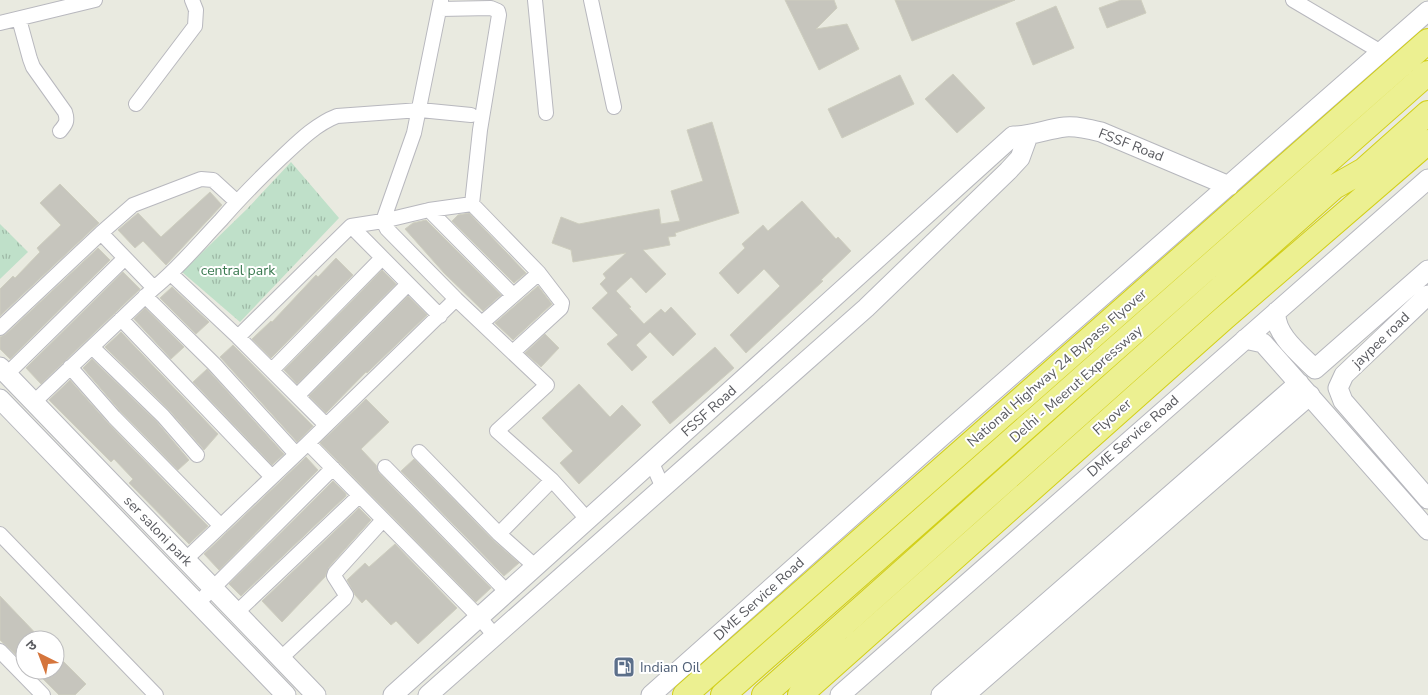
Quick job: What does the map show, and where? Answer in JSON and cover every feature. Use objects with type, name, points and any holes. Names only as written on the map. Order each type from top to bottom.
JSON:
[{"type":"highway","name":"National Highway 24 Bypass Flyover","points":[[685,695],[1428,41]]},
{"type":"highway","name":"Delhi - Meerut Expressway","points":[[723,695],[1428,73]]},
{"type":"highway","name":"Delhi - Meerut Expressway","points":[[764,695],[1334,187],[1364,170],[1428,113]]},
{"type":"highway","name":"Flyover","points":[[800,695],[1224,318],[1428,142]]},
{"type":"street","points":[[0,23],[19,20],[95,0]]},
{"type":"street","points":[[136,104],[194,26],[196,10],[192,0]]},
{"type":"street","points":[[535,0],[546,113]]},
{"type":"street","points":[[591,0],[614,107]]},
{"type":"street","points":[[1293,0],[1381,52]]},
{"type":"street","points":[[513,352],[562,306],[538,273],[472,204],[480,130],[499,15],[498,11],[492,8],[441,4],[414,133],[383,221],[387,229],[456,298],[547,385],[497,431],[552,480],[588,520]]},
{"type":"street","name":"DME Service Road","points":[[651,695],[941,437],[1428,11]]},
{"type":"street","points":[[19,20],[33,67],[65,112],[67,118],[66,125],[60,131]]},
{"type":"street","points":[[34,402],[149,292],[171,274],[237,202],[299,142],[329,119],[337,116],[420,110],[471,115]]},
{"type":"street","name":"FSSF Road","points":[[393,695],[1013,136],[1028,136],[1064,127],[1101,132],[1229,186]]},
{"type":"street","name":"FSSF Road","points":[[428,695],[848,324],[1008,171],[1020,158],[1028,136]]},
{"type":"street","name":"DME Service Road","points":[[840,695],[1428,178]]},
{"type":"street","points":[[0,328],[101,232],[133,206],[201,179],[213,180],[237,202]]},
{"type":"street","points":[[238,337],[351,226],[383,221],[429,210],[472,204]]},
{"type":"street","points":[[429,210],[514,295]]},
{"type":"street","points":[[351,226],[440,316]]},
{"type":"street","points":[[101,232],[125,258],[149,292],[296,454]]},
{"type":"street","points":[[3,370],[125,258]]},
{"type":"street","points":[[272,370],[382,258]]},
{"type":"street","points":[[1276,312],[1275,320],[1279,328],[1293,347],[1315,369],[1428,270]]},
{"type":"street","points":[[482,323],[538,273]]},
{"type":"street","points":[[171,274],[272,370],[326,425]]},
{"type":"street","points":[[297,396],[408,284]]},
{"type":"street","name":"jaypee road","points":[[1428,295],[1344,376],[1338,388],[1342,401],[1428,499]]},
{"type":"street","points":[[186,560],[440,316],[456,298]]},
{"type":"street","points":[[831,302],[848,324]]},
{"type":"street","points":[[121,319],[272,477]]},
{"type":"street","points":[[1245,339],[1263,343],[1428,530]]},
{"type":"street","points":[[92,347],[163,416],[197,455]]},
{"type":"street","points":[[70,367],[114,417],[221,526]]},
{"type":"street","name":"ser saloni park","points":[[3,370],[316,695]]},
{"type":"street","points":[[941,695],[1160,515],[1305,389]]},
{"type":"street","points":[[0,399],[286,695]]},
{"type":"street","points":[[308,443],[479,617],[495,636]]},
{"type":"street","points":[[419,452],[499,534],[536,567]]},
{"type":"street","points":[[652,463],[663,488]]},
{"type":"street","points":[[197,604],[333,468]]},
{"type":"street","points":[[385,468],[506,592]]},
{"type":"street","points":[[499,534],[552,480]]},
{"type":"street","points":[[236,613],[359,496]]},
{"type":"street","points":[[965,695],[1160,515]]},
{"type":"street","points":[[280,659],[344,600],[346,595],[334,576],[335,573],[383,520]]},
{"type":"street","points":[[0,534],[156,695]]},
{"type":"street","points":[[0,650],[43,695]]},
{"type":"green space","name":"central park","points":[[291,162],[339,218],[240,322],[182,272],[247,209]]},
{"type":"green space","points":[[0,224],[28,252],[0,279]]},
{"type":"building","points":[[785,0],[834,0],[837,8],[816,29],[847,24],[859,49],[819,70]]},
{"type":"building","points":[[895,0],[1015,0],[912,41]]},
{"type":"building","points":[[1121,0],[1141,0],[1146,13],[1107,28],[1099,8]]},
{"type":"building","points":[[1056,6],[1074,48],[1033,65],[1016,23]]},
{"type":"building","points":[[953,74],[985,108],[957,133],[925,99]]},
{"type":"building","points":[[900,75],[914,104],[842,138],[828,109]]},
{"type":"building","points":[[712,122],[739,213],[675,233],[676,236],[668,237],[670,245],[643,250],[666,274],[646,293],[631,277],[616,291],[644,324],[661,309],[665,313],[671,307],[696,334],[673,356],[650,332],[636,345],[647,357],[632,371],[607,344],[618,335],[592,308],[608,293],[600,284],[606,278],[603,274],[626,253],[573,262],[571,250],[552,243],[561,217],[579,224],[659,209],[661,224],[680,221],[671,191],[703,181],[687,130]]},
{"type":"building","points":[[60,184],[99,223],[0,316],[0,289],[13,276],[15,278],[40,252],[37,248],[61,225],[40,203]]},
{"type":"building","points":[[210,192],[222,205],[166,265],[143,241],[135,248],[118,230],[138,213],[161,237]]},
{"type":"building","points":[[802,201],[836,239],[838,237],[851,251],[821,280],[823,281],[746,353],[730,335],[780,286],[764,269],[738,294],[719,273],[745,248],[742,244],[763,225],[768,231]]},
{"type":"building","points":[[469,213],[526,273],[514,283],[452,221],[458,215]]},
{"type":"building","points":[[426,220],[501,295],[483,311],[444,273],[405,229],[413,223]]},
{"type":"building","points":[[98,248],[110,260],[10,359],[0,349],[0,337],[6,334]]},
{"type":"building","points":[[336,258],[353,275],[271,358],[252,339],[272,322],[316,275],[318,277]]},
{"type":"building","points":[[382,270],[396,284],[297,384],[284,370]]},
{"type":"building","points":[[123,272],[140,289],[41,384],[26,368]]},
{"type":"building","points":[[538,286],[552,304],[513,340],[495,323]]},
{"type":"building","points":[[172,287],[209,322],[196,334],[160,298]]},
{"type":"building","points":[[408,296],[427,315],[366,372],[326,413],[309,396]]},
{"type":"building","points":[[145,308],[184,347],[171,359],[134,319]]},
{"type":"building","points":[[121,332],[218,434],[204,450],[169,410],[105,347]]},
{"type":"building","points":[[545,334],[559,348],[541,367],[525,353]]},
{"type":"building","points":[[233,345],[313,426],[297,442],[220,357]]},
{"type":"building","points":[[715,347],[734,368],[670,424],[652,402]]},
{"type":"building","points":[[92,359],[157,422],[189,460],[178,470],[120,411],[83,368]]},
{"type":"building","points":[[207,369],[284,454],[272,465],[193,382]]},
{"type":"building","points":[[70,380],[108,423],[208,526],[189,544],[129,483],[133,479],[114,459],[111,462],[49,400]]},
{"type":"building","points":[[579,384],[610,417],[622,405],[641,425],[579,484],[560,463],[573,451],[542,418]]},
{"type":"building","points":[[366,399],[389,422],[361,449],[376,465],[379,473],[491,588],[476,602],[320,443]]},
{"type":"building","points":[[306,457],[318,470],[219,570],[204,554]]},
{"type":"building","points":[[414,459],[493,540],[519,563],[504,576],[401,471]]},
{"type":"building","points":[[333,481],[346,496],[241,596],[229,584]]},
{"type":"building","points":[[359,508],[371,520],[329,567],[325,577],[282,622],[262,601]]},
{"type":"building","points":[[395,544],[457,608],[418,644],[396,621],[391,625],[366,599],[362,603],[347,580],[365,563],[369,567]]},
{"type":"building","points":[[0,596],[32,630],[15,630],[15,654],[0,640]]},
{"type":"building","points":[[65,663],[86,684],[75,695],[59,695],[44,680],[65,680]]},
{"type":"place","name":"Indian Oil","points":[[624,667]]}]
